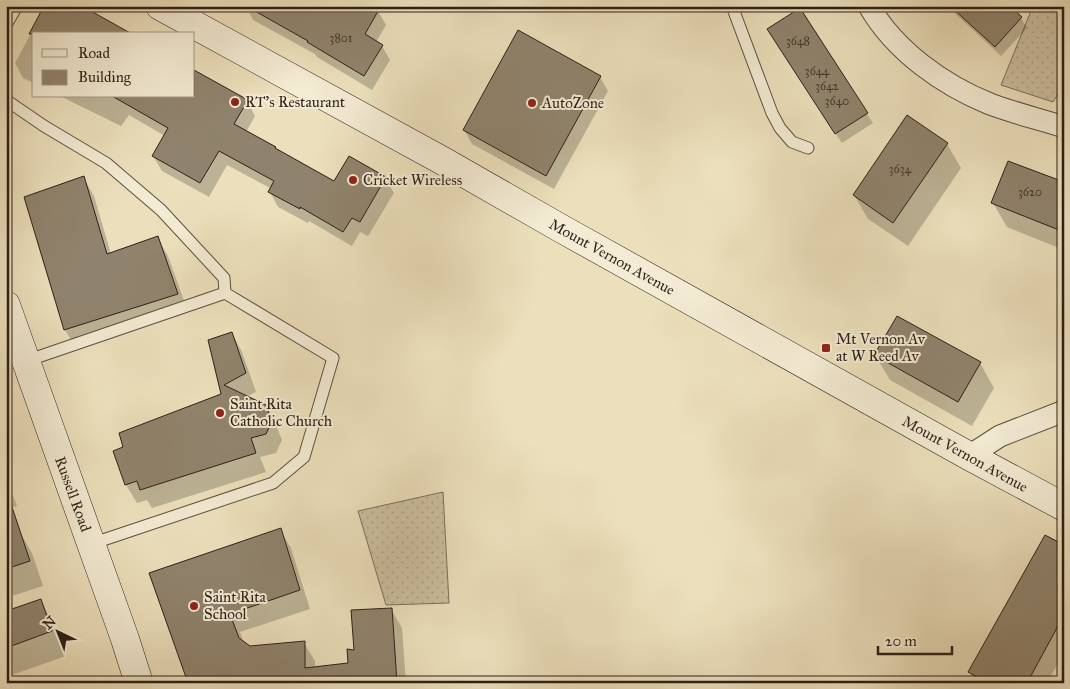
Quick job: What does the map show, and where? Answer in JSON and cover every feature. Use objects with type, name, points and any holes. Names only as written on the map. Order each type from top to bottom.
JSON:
[{"type":"main road","name":"Mount Vernon Avenue","points":[[160,6],[443,161],[969,456],[1064,507]]},
{"type":"main road","name":"Russell Road","points":[[6,305],[139,683]]},
{"type":"street","points":[[870,6],[875,16],[894,40],[931,71],[958,88],[990,104],[1064,127]]},
{"type":"street","points":[[969,456],[1000,436],[1064,411]]},
{"type":"lane","points":[[6,25],[17,6]]},
{"type":"lane","points":[[732,6],[772,113],[780,128],[792,142],[808,148]]},
{"type":"lane","points":[[6,100],[44,126],[106,163],[161,210],[224,278],[225,293]]},
{"type":"lane","points":[[26,361],[225,293],[333,358],[304,457],[273,483],[91,544]]},
{"type":"shaded area","points":[[1033,6],[1064,6],[1064,84],[1053,102],[1001,85]]},
{"type":"shaded area","points":[[443,492],[449,603],[386,605],[358,511]]},
{"type":"building","points":[[44,6],[82,6],[128,32],[32,32],[32,34],[29,34]]},
{"type":"building","points":[[246,6],[381,6],[365,34],[383,45],[364,76],[308,41]]},
{"type":"building","points":[[950,6],[1010,6],[1022,17],[995,47]]},
{"type":"building","points":[[800,8],[868,113],[835,134],[767,29]]},
{"type":"building","name":"AutoZone","points":[[518,30],[601,76],[546,176],[463,130]]},
{"type":"building","points":[[195,71],[248,100],[234,124],[334,181],[349,156],[386,177],[360,222],[352,218],[343,232],[300,207],[300,209],[268,192],[274,181],[219,151],[200,183],[152,156],[168,128],[116,98],[195,98]]},
{"type":"building","points":[[907,115],[948,143],[893,223],[853,195]]},
{"type":"building","points":[[1008,161],[1064,182],[1064,232],[991,203]]},
{"type":"building","points":[[84,176],[107,254],[158,236],[178,294],[64,330],[24,197]]},
{"type":"building","points":[[897,316],[981,362],[958,402],[874,355]]},
{"type":"building","name":"Saint Rita Catholic Church","points":[[232,332],[246,373],[224,385],[266,405],[272,421],[266,434],[251,438],[256,453],[140,490],[137,481],[125,485],[113,451],[123,447],[119,433],[221,394],[208,340]]},
{"type":"building","points":[[10,501],[30,561],[6,569],[6,502]]},
{"type":"building","name":"Saint Rita School","points":[[281,528],[300,590],[230,614],[239,638],[250,646],[305,641],[305,668],[348,663],[347,649],[354,650],[351,610],[392,608],[397,683],[188,683],[149,573]]},
{"type":"building","points":[[1045,535],[1064,545],[1064,629],[1058,626],[1027,683],[988,683],[968,672]]},
{"type":"building","points":[[41,599],[52,631],[6,648],[6,611]]},
{"type":"place","name":"RT's Restaurant","points":[[235,102]]},
{"type":"place","name":"AutoZone","points":[[532,103]]},
{"type":"place","name":"Cricket Wireless","points":[[353,180]]},
{"type":"place","name":"Mt Vernon Av at W Reed Av","points":[[826,348]]},
{"type":"place","name":"Saint Rita Catholic Church","points":[[220,413]]},
{"type":"place","name":"Saint Rita School","points":[[194,606]]}]
